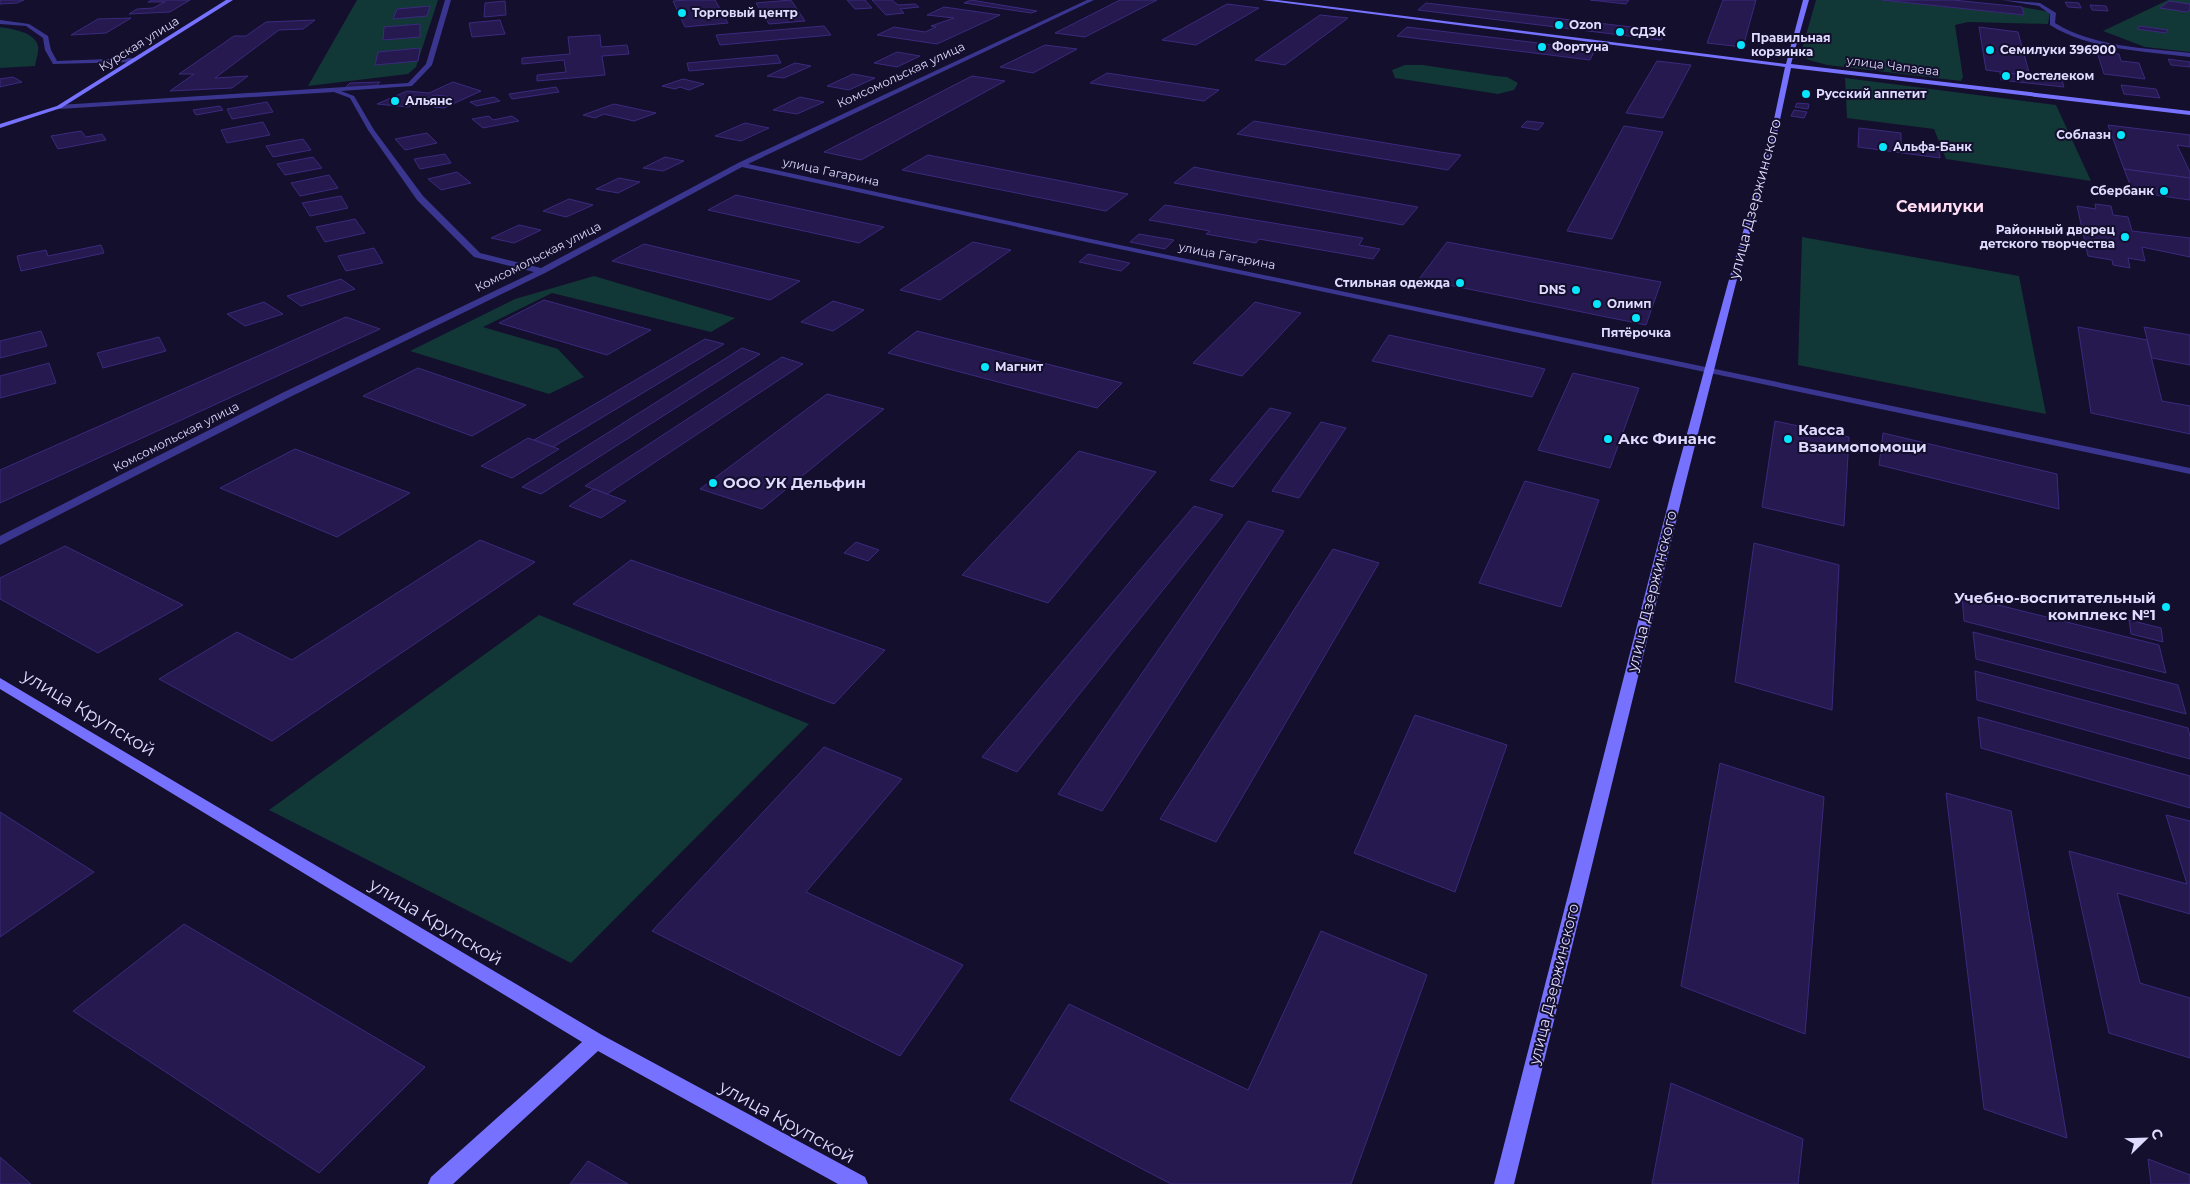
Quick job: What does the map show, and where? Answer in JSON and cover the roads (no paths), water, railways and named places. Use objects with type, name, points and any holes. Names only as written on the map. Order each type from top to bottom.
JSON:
[{"type":"street","name":"Курская улица","points":[[0,126],[59,107],[230,0]]},
{"type":"street","points":[[59,107],[410,85],[429,65],[448,0]]},
{"type":"street","name":"Комсомольская улица","points":[[0,542],[286,395],[542,271],[741,165],[1091,0]]},
{"type":"street","name":"улица Чапаева","points":[[1265,0],[1788,66],[2190,112]]},
{"type":"street","name":"улица Дзержинского","points":[[1504,1184],[1709,370],[1772,143],[1788,66],[1806,0]]},
{"type":"street","points":[[2005,0],[2040,5],[2052,13],[2052,24],[2056,28],[2078,36],[2123,48],[2190,55]]},
{"type":"street","points":[[0,22],[27,25],[46,37],[48,50],[55,63],[134,60]]},
{"type":"street","points":[[333,90],[352,97],[371,130],[420,198],[478,255],[542,271]]},
{"type":"street","name":"улица Гагарина","points":[[741,165],[1091,241],[2190,471]]},
{"type":"street","name":"улица Крупской","points":[[0,683],[596,1041],[858,1184]]},
{"type":"street","points":[[438,1184],[596,1041]]},
{"type":"place","name":"Торговый центр","points":[[682,13]]},
{"type":"place","name":"Ozon","points":[[1559,25]]},
{"type":"place","name":"СДЭК","points":[[1620,32]]},
{"type":"place","name":"Правильная корзинка","points":[[1741,45]]},
{"type":"place","name":"Фортуна","points":[[1542,47]]},
{"type":"place","name":"Семилуки 396900","points":[[1990,50]]},
{"type":"place","name":"Ростелеком","points":[[2006,76]]},
{"type":"place","name":"Русский аппетит","points":[[1806,94]]},
{"type":"place","name":"Альянс","points":[[395,101]]},
{"type":"place","name":"Соблазн","points":[[2121,135]]},
{"type":"place","name":"Альфа-Банк","points":[[1883,147]]},
{"type":"place","name":"Сбербанк","points":[[2164,191]]},
{"type":"place","name":"Районный дворец детского творчества","points":[[2125,237]]},
{"type":"place","name":"Стильная одежда","points":[[1460,283]]},
{"type":"place","name":"DNS","points":[[1576,290]]},
{"type":"place","name":"Олимп","points":[[1597,304]]},
{"type":"place","name":"Пятёрочка","points":[[1636,318]]},
{"type":"place","name":"Магнит","points":[[985,367]]},
{"type":"place","name":"Акс Финанс","points":[[1608,439]]},
{"type":"place","name":"Касса Взаимопомощи","points":[[1788,439]]},
{"type":"place","name":"ООО УК Дельфин","points":[[713,483]]},
{"type":"place","name":"Учебно-воспитательный комплекс №1","points":[[2166,607]]},
{"type":"district","name":"Семилуки","points":[[1940,206]]}]
